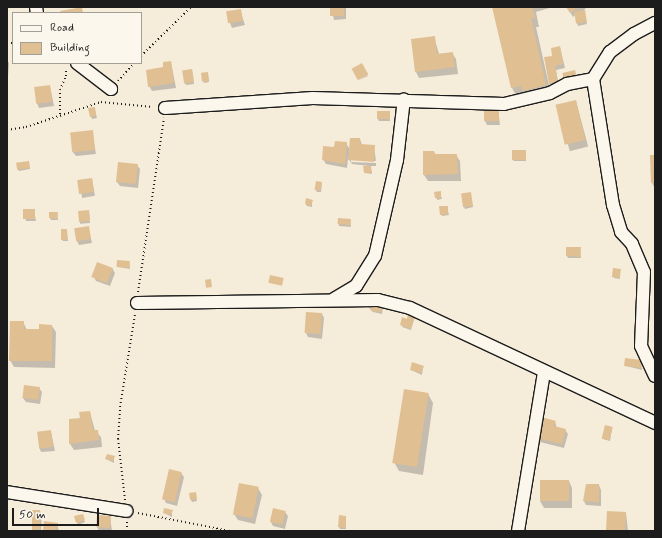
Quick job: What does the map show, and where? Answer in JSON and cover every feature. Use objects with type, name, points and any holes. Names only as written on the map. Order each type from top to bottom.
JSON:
[{"type":"street","points":[[655,23],[634,34],[610,52],[593,79],[613,205],[621,232],[632,244],[644,272],[642,346],[655,376]]},
{"type":"street","points":[[78,64],[111,89]]},
{"type":"street","points":[[165,108],[313,98],[404,99],[504,104],[550,93],[567,84],[593,79]]},
{"type":"street","points":[[333,300],[356,286],[375,256],[390,182],[397,160],[404,99]]},
{"type":"street","points":[[136,303],[378,300],[410,308],[544,373],[655,423]]},
{"type":"street","points":[[518,531],[544,373]]},
{"type":"street","points":[[7,492],[127,511]]},
{"type":"path","points":[[142,55],[191,7]]},
{"type":"path","points":[[60,115],[60,90],[66,76],[66,64]]},
{"type":"path","points":[[7,130],[26,127],[101,102],[165,108],[120,407],[118,439],[127,511],[232,531]]},
{"type":"building","points":[[82,7],[83,12],[60,12]]},
{"type":"building","points":[[330,7],[344,7],[344,16],[330,16]]},
{"type":"building","points":[[492,7],[532,7],[535,18],[531,18],[546,85],[522,91],[521,86],[511,88]]},
{"type":"building","points":[[566,7],[579,7],[570,13]]},
{"type":"building","points":[[241,9],[243,21],[228,23],[226,11]]},
{"type":"building","points":[[585,10],[587,22],[576,24],[574,12]]},
{"type":"building","points":[[435,36],[437,54],[453,52],[455,67],[415,72],[411,39]]},
{"type":"building","points":[[560,46],[563,64],[555,66],[558,82],[549,84],[544,57],[552,56],[551,48]]},
{"type":"building","points":[[171,61],[174,83],[148,87],[146,70],[163,67],[163,62]]},
{"type":"building","points":[[362,63],[368,74],[358,80],[352,69]]},
{"type":"building","points":[[192,69],[194,82],[184,83],[182,71]]},
{"type":"building","points":[[575,70],[577,79],[564,82],[562,73]]},
{"type":"building","points":[[208,72],[209,81],[202,82],[201,73]]},
{"type":"building","points":[[50,85],[52,102],[36,104],[34,87]]},
{"type":"building","points":[[576,100],[585,140],[565,145],[556,105]]},
{"type":"building","points":[[95,107],[96,116],[90,117],[88,108]]},
{"type":"building","points":[[484,107],[499,107],[499,121],[484,121]]},
{"type":"building","points":[[377,111],[390,111],[390,119],[377,119]]},
{"type":"building","points":[[93,130],[95,150],[72,152],[70,132]]},
{"type":"building","points":[[350,138],[360,138],[360,144],[375,145],[374,162],[348,160]]},
{"type":"building","points":[[335,141],[347,142],[345,164],[322,160],[323,146],[334,147]]},
{"type":"building","points":[[512,150],[526,150],[526,160],[512,160]]},
{"type":"building","points":[[423,151],[434,151],[435,154],[457,154],[458,174],[423,175]]},
{"type":"building","points":[[650,155],[655,155],[655,183],[651,183]]},
{"type":"building","points":[[29,161],[30,168],[17,170],[16,163]]},
{"type":"building","points":[[118,162],[138,164],[136,184],[116,182]]},
{"type":"building","points":[[363,166],[371,166],[372,173],[364,173]]},
{"type":"building","points":[[92,178],[94,192],[79,194],[77,180]]},
{"type":"building","points":[[316,181],[322,182],[321,191],[315,190]]},
{"type":"building","points":[[441,191],[441,198],[435,198],[434,192]]},
{"type":"building","points":[[471,192],[473,206],[463,207],[461,193]]},
{"type":"building","points":[[306,198],[313,200],[311,206],[305,204]]},
{"type":"building","points":[[439,206],[448,206],[448,214],[440,215]]},
{"type":"building","points":[[23,209],[35,209],[35,219],[23,219]]},
{"type":"building","points":[[89,210],[90,221],[79,222],[78,211]]},
{"type":"building","points":[[49,212],[58,212],[57,219],[49,218]]},
{"type":"building","points":[[338,218],[351,219],[351,225],[338,224]]},
{"type":"building","points":[[89,226],[91,239],[76,241],[74,228]]},
{"type":"building","points":[[61,229],[67,229],[67,240],[61,240]]},
{"type":"building","points":[[566,247],[581,247],[580,257],[566,256]]},
{"type":"building","points":[[117,260],[130,261],[129,268],[117,267]]},
{"type":"building","points":[[97,262],[113,268],[107,283],[91,277]]},
{"type":"building","points":[[613,268],[621,269],[620,278],[612,277]]},
{"type":"building","points":[[270,275],[284,278],[282,286],[268,283]]},
{"type":"building","points":[[211,279],[212,287],[206,288],[205,280]]},
{"type":"building","points":[[368,301],[382,303],[381,312],[371,311],[371,307],[367,307]]},
{"type":"building","points":[[306,312],[322,313],[320,334],[305,333]]},
{"type":"building","points":[[408,313],[415,316],[411,329],[400,325],[402,317],[407,319]]},
{"type":"building","points":[[10,321],[24,321],[24,329],[39,329],[39,324],[52,325],[52,361],[9,361]]},
{"type":"building","points":[[625,358],[642,360],[641,368],[624,366]]},
{"type":"building","points":[[412,362],[424,366],[421,373],[410,370]]},
{"type":"building","points":[[24,385],[40,387],[38,400],[22,398]]},
{"type":"building","points":[[404,389],[429,393],[417,467],[392,463]]},
{"type":"building","points":[[90,411],[93,430],[98,430],[99,440],[69,444],[69,419],[80,418],[79,412]]},
{"type":"building","points":[[541,417],[556,421],[554,426],[566,429],[562,444],[536,438]]},
{"type":"building","points":[[605,425],[613,427],[609,441],[602,439]]},
{"type":"building","points":[[51,430],[53,447],[39,449],[37,432]]},
{"type":"building","points":[[107,454],[115,456],[113,461],[105,459]]},
{"type":"building","points":[[169,469],[182,472],[175,502],[162,499]]},
{"type":"building","points":[[540,480],[569,480],[569,501],[540,501]]},
{"type":"building","points":[[239,483],[259,487],[253,518],[233,514]]},
{"type":"building","points":[[586,484],[599,484],[599,502],[583,501]]},
{"type":"building","points":[[196,492],[197,499],[190,500],[189,493]]},
{"type":"building","points":[[164,508],[173,510],[171,515],[163,513]]},
{"type":"building","points":[[273,508],[286,511],[283,525],[270,522]]},
{"type":"building","points":[[32,510],[40,510],[40,530],[32,530]]},
{"type":"building","points":[[607,511],[626,512],[625,531],[606,531]]},
{"type":"building","points":[[83,514],[85,520],[76,523],[74,516]]},
{"type":"building","points":[[97,515],[111,516],[110,528],[96,527]]},
{"type":"building","points":[[339,515],[346,516],[346,528],[338,527]]},
{"type":"building","points":[[44,521],[58,523],[56,531],[43,531]]}]
